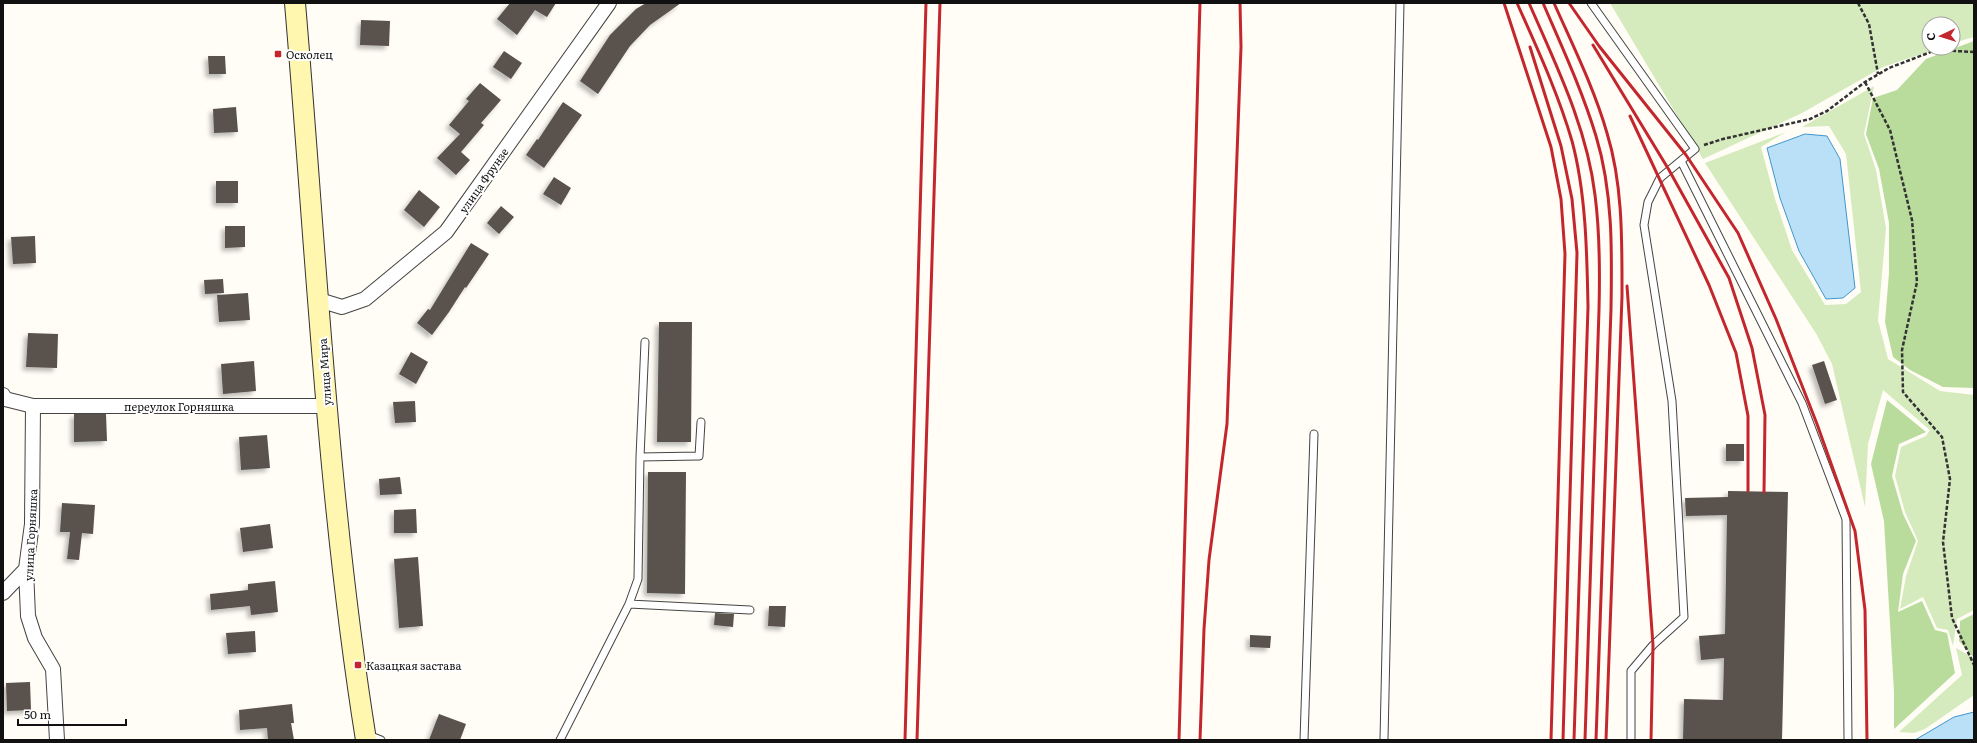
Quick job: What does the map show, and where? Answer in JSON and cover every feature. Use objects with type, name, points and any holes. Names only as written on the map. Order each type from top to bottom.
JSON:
[{"type":"main road","name":"улица Мира","points":[[295,3],[326,406],[344,581],[370,738]]},
{"type":"street","name":"улица Фрунзе","points":[[319,300],[342,307],[365,299],[446,232],[609,3]]},
{"type":"street","points":[[3,394],[5,399],[33,406]]},
{"type":"street","name":"переулок Горняшка","points":[[33,406],[326,406]]},
{"type":"street","name":"улица Горняшка","points":[[33,406],[32,524],[26,569],[28,616],[35,638],[53,670],[57,740]]},
{"type":"street","points":[[3,593],[26,569]]},
{"type":"lane","points":[[1384,740],[1400,3]]},
{"type":"lane","points":[[1591,3],[1695,149],[1660,178],[1654,187],[1648,202],[1644,225],[1672,401],[1684,617],[1653,645],[1631,671],[1631,740]]},
{"type":"lane","points":[[1681,161],[1802,403],[1846,519],[1848,740]]},
{"type":"lane","points":[[560,740],[629,604],[638,579],[640,457],[645,342]]},
{"type":"lane","points":[[640,457],[699,456],[701,422]]},
{"type":"lane","points":[[1304,740],[1314,434]]},
{"type":"lane","points":[[629,604],[750,610]]},
{"type":"path","points":[[1858,3],[1869,24],[1878,74]]},
{"type":"path","points":[[1695,149],[1723,139],[1810,119],[1826,111],[1878,74],[1889,68],[1936,50],[1974,52]]},
{"type":"path","points":[[1865,82],[1890,130],[1912,220],[1917,282],[1902,350],[1903,392],[1942,437],[1950,479],[1943,542],[1952,618],[1974,665]]},
{"type":"green space","points":[[1610,3],[1974,3],[1974,37],[1961,41],[1961,16],[1921,16],[1921,54],[1883,67],[1802,113],[1703,159]]},
{"type":"green space","points":[[1974,41],[1974,388],[1943,387],[1910,370],[1893,357],[1885,322],[1889,273],[1889,223],[1879,169],[1866,134],[1873,98],[1897,90],[1926,59],[1934,56],[1961,56],[1961,46]]},
{"type":"green space","points":[[1874,86],[1864,134],[1876,170],[1886,228],[1878,320],[1888,359],[1940,391],[1974,395],[1974,610],[1957,619],[1953,646],[1948,630],[1937,628],[1923,597],[1900,609],[1906,576],[1918,541],[1905,512],[1895,476],[1901,447],[1926,436],[1930,430],[1883,390],[1868,444],[1865,507],[1832,364],[1817,335],[1705,163],[1786,132],[1761,147],[1775,199],[1792,250],[1825,305],[1846,304],[1861,292],[1846,154],[1829,126],[1802,127]]},
{"type":"green space","points":[[1887,400],[1926,432],[1899,444],[1892,476],[1903,514],[1916,541],[1903,574],[1898,612],[1922,601],[1935,630],[1947,633],[1955,673],[1894,729],[1894,692],[1884,521],[1871,464]]},
{"type":"green space","points":[[1974,614],[1974,658],[1959,641],[1960,621]]},
{"type":"green space","points":[[1956,648],[1974,658],[1974,695],[1925,729],[1914,733],[1899,732],[1962,675]]},
{"type":"water","points":[[1805,134],[1827,136],[1840,159],[1855,288],[1843,298],[1826,299],[1799,251],[1780,198],[1767,148]]},
{"type":"water","points":[[1974,712],[1974,740],[1915,740],[1954,717]]},
{"type":"building","points":[[510,3],[556,3],[547,17],[535,10],[517,35],[497,19]]},
{"type":"building","points":[[646,3],[681,3],[650,25],[630,46],[598,94],[580,81],[610,35],[636,9]]},
{"type":"building","points":[[361,20],[390,21],[389,46],[360,45]]},
{"type":"building","points":[[504,51],[522,63],[511,79],[493,67]]},
{"type":"building","points":[[208,56],[225,56],[226,74],[209,74]]},
{"type":"building","points":[[480,83],[501,100],[481,123],[484,125],[461,152],[470,160],[456,175],[437,158],[460,134],[449,125],[469,101],[466,99]]},
{"type":"building","points":[[563,102],[582,115],[544,168],[526,155],[537,139],[538,140]]},
{"type":"building","points":[[236,107],[238,132],[214,133],[213,109]]},
{"type":"building","points":[[554,177],[571,188],[561,205],[543,194]]},
{"type":"building","points":[[216,181],[238,181],[238,203],[216,203]]},
{"type":"building","points":[[419,190],[440,207],[424,227],[404,210]]},
{"type":"building","points":[[501,206],[514,217],[499,234],[487,223]]},
{"type":"building","points":[[225,226],[245,226],[245,247],[225,248]]},
{"type":"building","points":[[35,236],[36,263],[13,264],[11,237]]},
{"type":"building","points":[[471,243],[489,254],[432,335],[417,323],[428,309],[430,310]]},
{"type":"building","points":[[223,279],[224,293],[205,294],[204,280]]},
{"type":"building","points":[[248,293],[250,320],[219,322],[217,295]]},
{"type":"building","points":[[659,322],[692,322],[691,442],[657,442]]},
{"type":"building","points":[[28,333],[58,334],[57,368],[26,367]]},
{"type":"building","points":[[411,352],[428,362],[416,384],[399,374]]},
{"type":"building","points":[[254,361],[256,391],[223,394],[221,364]]},
{"type":"building","points":[[1824,361],[1837,400],[1825,404],[1812,365]]},
{"type":"building","points":[[415,401],[416,422],[395,423],[393,402]]},
{"type":"building","points":[[74,414],[106,414],[107,441],[74,442]]},
{"type":"building","points":[[267,435],[270,468],[241,470],[239,437]]},
{"type":"building","points":[[1726,444],[1744,444],[1744,461],[1726,461]]},
{"type":"building","points":[[648,472],[686,472],[685,594],[647,593]]},
{"type":"building","points":[[400,477],[402,494],[380,495],[379,479]]},
{"type":"building","points":[[1728,491],[1788,492],[1782,740],[1683,740],[1684,699],[1723,700],[1724,658],[1701,660],[1699,636],[1725,634],[1727,515],[1686,516],[1685,498],[1728,497]]},
{"type":"building","points":[[62,503],[95,505],[93,534],[82,533],[79,560],[67,559],[70,532],[60,532]]},
{"type":"building","points":[[416,509],[417,533],[394,533],[394,510]]},
{"type":"building","points":[[270,524],[273,548],[243,552],[240,528]]},
{"type":"building","points":[[418,557],[423,626],[399,628],[394,559]]},
{"type":"building","points":[[275,581],[278,612],[251,615],[250,606],[211,610],[210,594],[248,590],[248,584]]},
{"type":"building","points":[[769,606],[786,606],[785,627],[768,626]]},
{"type":"building","points":[[715,613],[734,614],[733,627],[714,625]]},
{"type":"building","points":[[255,631],[256,652],[228,654],[226,633]]},
{"type":"building","points":[[1250,635],[1271,636],[1270,648],[1250,647]]},
{"type":"building","points":[[30,682],[31,710],[7,711],[6,683]]},
{"type":"building","points":[[292,704],[294,723],[291,723],[294,740],[268,740],[267,728],[240,730],[239,710]]},
{"type":"building","points":[[439,714],[466,724],[460,740],[429,740]]},
{"type":"railway","points":[[905,740],[926,3]]},
{"type":"railway","points":[[917,740],[940,3]]},
{"type":"railway","points":[[1179,740],[1200,3]]},
{"type":"railway","points":[[1200,740],[1204,629],[1209,560],[1227,424],[1241,47],[1240,3]]},
{"type":"railway","points":[[1504,3],[1551,147],[1561,199],[1565,254],[1551,740]]},
{"type":"railway","points":[[1517,3],[1554,88],[1572,141],[1577,161],[1585,224],[1588,307],[1574,740]]},
{"type":"railway","points":[[1529,3],[1560,73],[1578,121],[1591,170],[1598,224],[1599,310],[1585,740]]},
{"type":"railway","points":[[1543,3],[1578,85],[1596,136],[1606,178],[1610,222],[1611,309],[1596,740]]},
{"type":"railway","points":[[1554,3],[1583,67],[1602,116],[1612,153],[1619,193],[1622,296],[1606,740]]},
{"type":"railway","points":[[1569,3],[1599,46],[1686,155],[1738,233],[1776,319],[1817,424],[1855,531],[1865,610],[1867,740]]},
{"type":"railway","points":[[1593,45],[1669,170],[1729,278],[1752,348],[1765,415],[1764,492]]},
{"type":"railway","points":[[1530,47],[1561,146],[1572,199],[1577,253],[1563,740]]},
{"type":"railway","points":[[1630,116],[1709,285],[1736,353],[1748,416],[1748,491]]},
{"type":"railway","points":[[1627,286],[1653,645],[1651,740]]},
{"type":"place","name":"Осколец","points":[[278,54]]},
{"type":"place","name":"Казацкая застава","points":[[358,665]]}]
